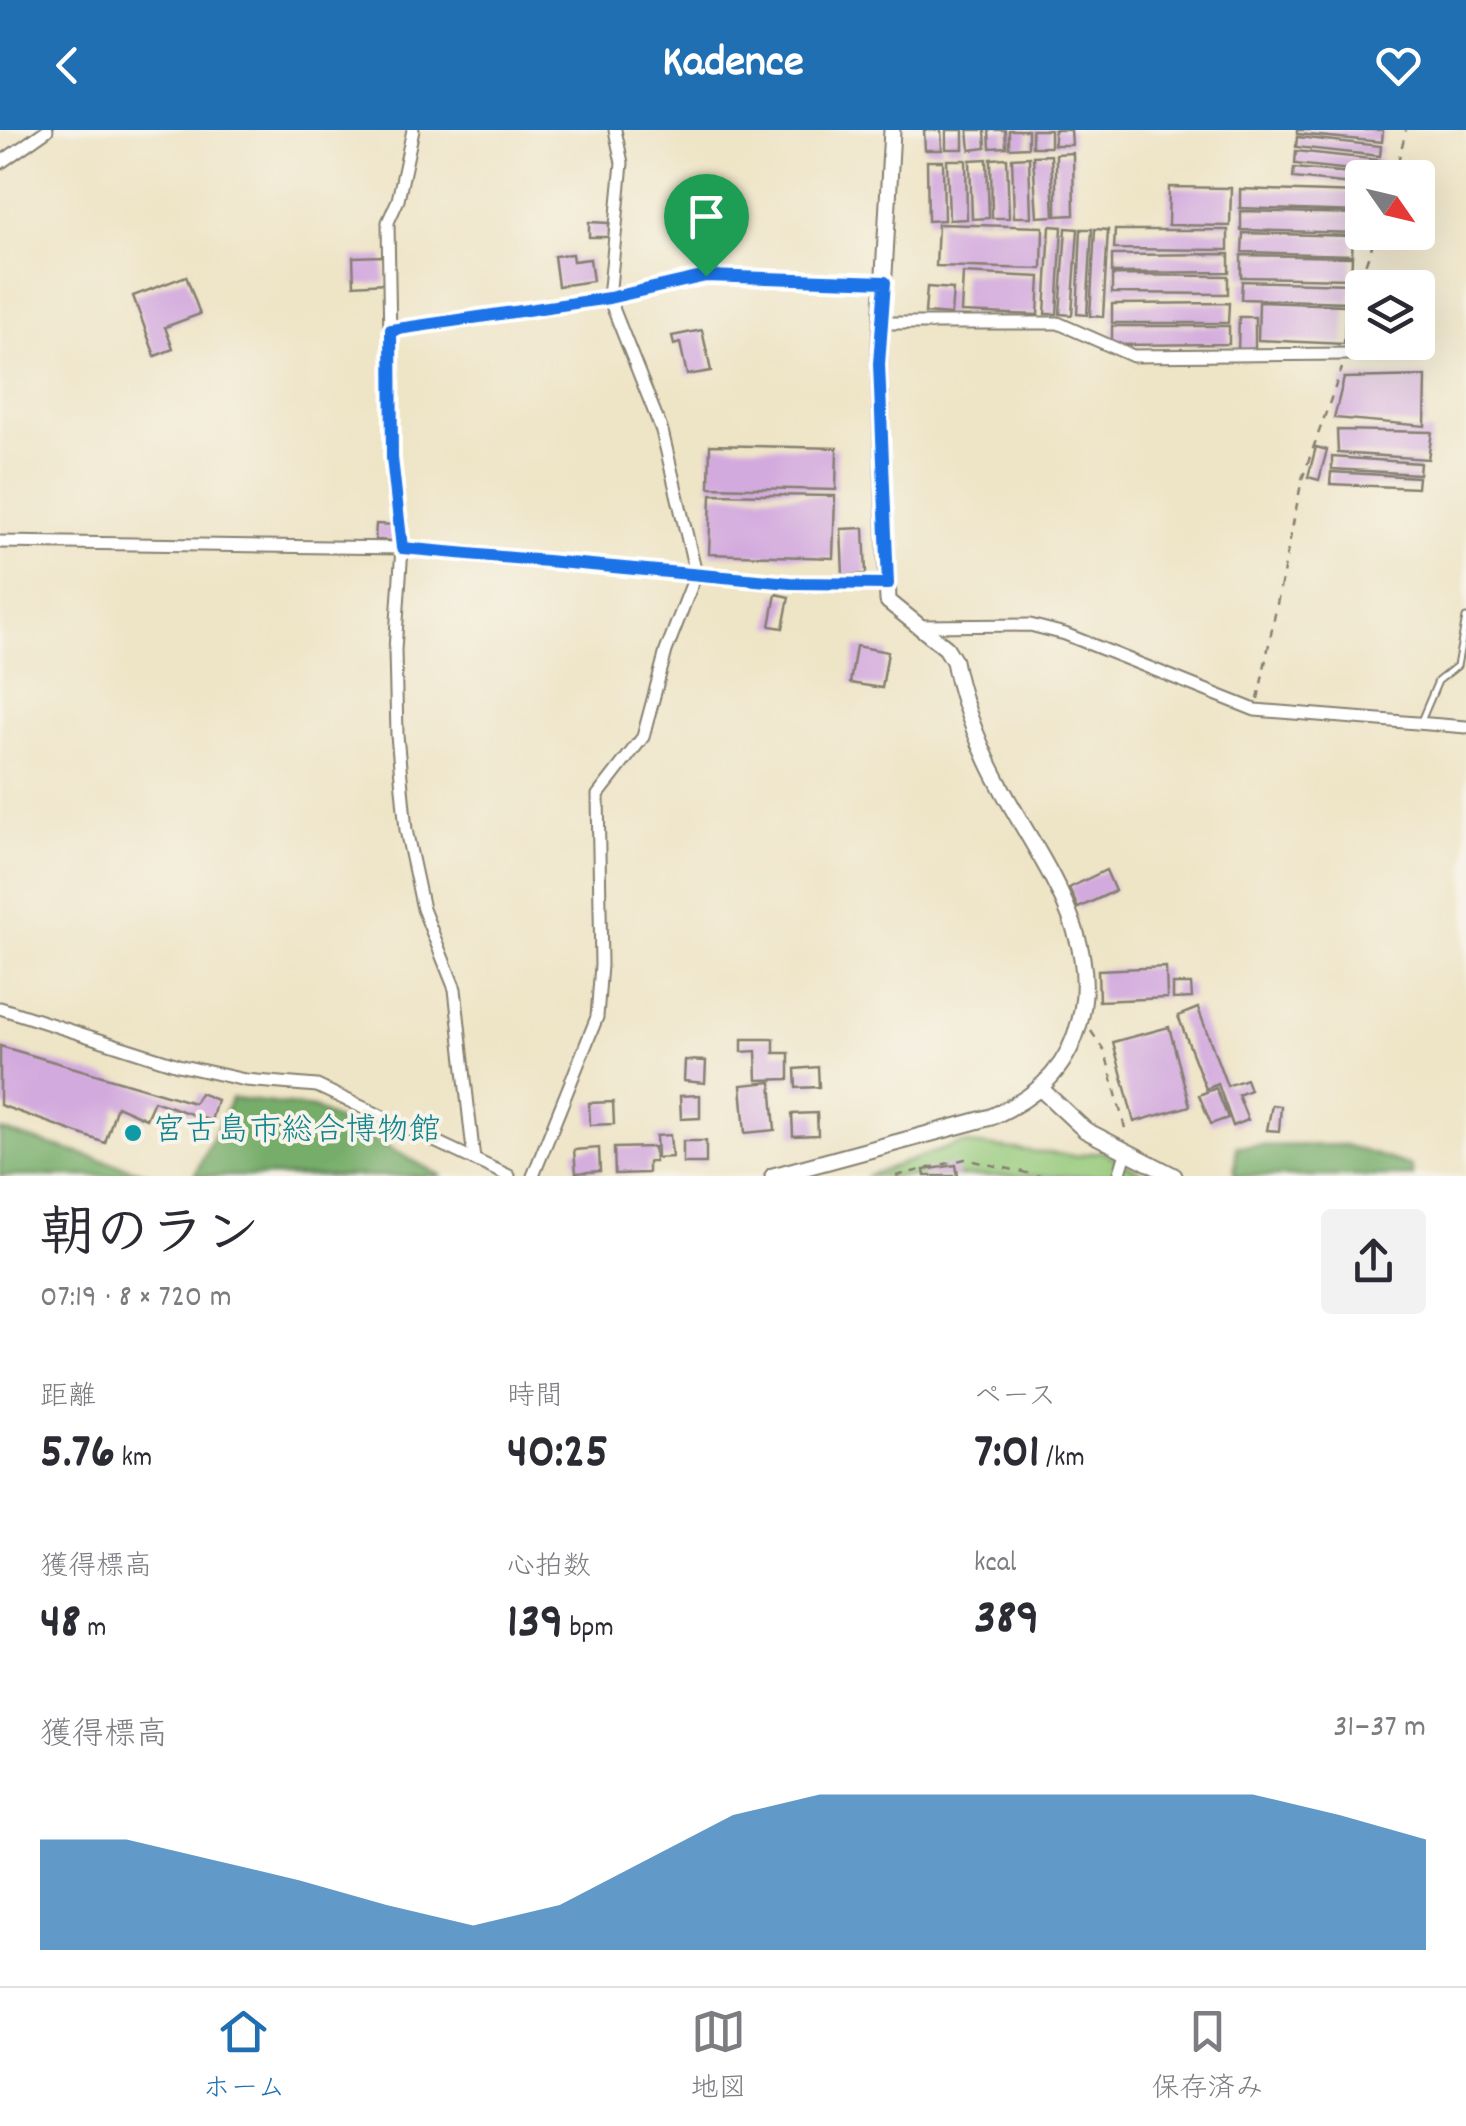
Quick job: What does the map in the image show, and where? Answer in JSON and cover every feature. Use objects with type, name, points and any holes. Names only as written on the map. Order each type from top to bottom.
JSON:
[{"type":"street","points":[[0,162],[47,130]]},
{"type":"street","points":[[413,130],[398,200],[388,222],[392,458],[402,548],[395,650],[406,830],[423,909],[456,989],[474,1160]]},
{"type":"street","points":[[533,1176],[597,1017],[601,965],[598,795],[643,737],[666,651],[696,574],[662,431],[609,298],[622,164],[615,130]]},
{"type":"street","points":[[773,1176],[991,1118],[1041,1089],[1069,1053],[1082,1017],[1085,976],[1070,915],[986,757],[954,661],[922,626],[888,601],[879,364],[892,130]]},
{"type":"street","points":[[391,330],[609,298],[706,276],[885,282]]},
{"type":"street","points":[[883,323],[1032,319],[1058,323],[1133,356],[1345,354]]},
{"type":"street","points":[[0,542],[402,548],[790,583],[888,584]]},
{"type":"street","points":[[922,626],[1030,625],[1065,634],[1255,710],[1466,727]]},
{"type":"street","points":[[0,1008],[178,1065],[244,1080],[316,1086],[509,1176]]},
{"type":"street","points":[[1041,1089],[1085,1130],[1174,1176]]},
{"type":"street","points":[[1119,1176],[1126,1153]]},
{"type":"lane","points":[[1420,724],[1438,681],[1457,666],[1466,618]]},
{"type":"path","points":[[1398,160],[1406,130]]},
{"type":"path","points":[[1255,710],[1302,480],[1346,360]]},
{"type":"path","points":[[1082,1017],[1105,1052],[1128,1139],[1126,1153]]},
{"type":"path","points":[[896,1176],[966,1160],[1038,1176]]},
{"type":"green space","points":[[232,1098],[314,1108],[442,1176],[194,1176]]},
{"type":"green space","points":[[0,1130],[156,1176],[0,1176]]},
{"type":"green space","points":[[961,1143],[1076,1156],[1101,1151],[1148,1176],[866,1176]]},
{"type":"green space","points":[[1345,1145],[1411,1166],[1413,1176],[1234,1176],[1237,1146]]},
{"type":"building","points":[[924,130],[941,130],[942,150],[925,150]]},
{"type":"building","points":[[946,130],[963,130],[963,149],[946,149]]},
{"type":"building","points":[[968,130],[985,130],[986,148],[970,150]]},
{"type":"building","points":[[989,130],[1005,130],[1006,147],[990,148]]},
{"type":"building","points":[[1009,130],[1028,130],[1028,147],[1009,148]]},
{"type":"building","points":[[1032,130],[1050,130],[1050,147],[1032,147]]},
{"type":"building","points":[[1054,130],[1071,130],[1072,145],[1054,145]]},
{"type":"building","points":[[1297,130],[1383,130],[1382,142],[1297,134]]},
{"type":"building","points":[[1297,137],[1381,146],[1380,156],[1296,147]]},
{"type":"building","points":[[1296,151],[1380,160],[1345,160],[1345,169],[1295,164]]},
{"type":"building","points":[[1073,153],[1074,215],[1056,216],[1056,154]]},
{"type":"building","points":[[1051,155],[1054,216],[1037,217],[1033,156]]},
{"type":"building","points":[[1029,157],[1031,217],[1014,217],[1012,158]]},
{"type":"building","points":[[1007,158],[1009,218],[992,218],[991,159]]},
{"type":"building","points":[[987,159],[989,218],[972,219],[970,160]]},
{"type":"building","points":[[947,160],[966,160],[967,219],[949,220]]},
{"type":"building","points":[[927,161],[943,161],[944,220],[928,221]]},
{"type":"building","points":[[1294,168],[1345,172],[1345,183],[1293,178]]},
{"type":"building","points":[[1169,187],[1231,188],[1230,226],[1168,225]]},
{"type":"building","points":[[1240,189],[1345,192],[1345,212],[1240,208]]},
{"type":"building","points":[[1241,211],[1345,214],[1345,233],[1241,230]]},
{"type":"building","points":[[589,222],[609,223],[609,237],[589,237]]},
{"type":"building","points":[[938,224],[1043,227],[1042,269],[936,266]]},
{"type":"building","points":[[1050,226],[1062,227],[1057,314],[1045,314]]},
{"type":"building","points":[[1066,228],[1078,229],[1072,315],[1060,314]]},
{"type":"building","points":[[1081,229],[1092,229],[1087,315],[1077,314]]},
{"type":"building","points":[[1095,229],[1108,230],[1103,317],[1090,316]]},
{"type":"building","points":[[1115,230],[1228,230],[1228,250],[1114,249]]},
{"type":"building","points":[[1243,233],[1345,236],[1345,250],[1352,250],[1352,255],[1242,252]]},
{"type":"building","points":[[572,254],[573,261],[590,259],[593,281],[558,286],[554,256]]},
{"type":"building","points":[[1229,254],[1229,272],[1112,273],[1112,255]]},
{"type":"building","points":[[1241,255],[1352,257],[1351,270],[1345,270],[1345,279],[1241,277]]},
{"type":"building","points":[[383,256],[385,283],[354,285],[353,257]]},
{"type":"building","points":[[963,273],[1040,277],[1038,315],[961,312]]},
{"type":"building","points":[[1112,275],[1228,276],[1228,294],[1112,293]]},
{"type":"building","points":[[186,276],[200,314],[165,327],[173,349],[155,356],[133,296]]},
{"type":"building","points":[[1242,281],[1345,284],[1345,302],[1241,299]]},
{"type":"building","points":[[927,287],[953,289],[951,315],[925,313]]},
{"type":"building","points":[[1259,302],[1345,305],[1344,344],[1258,340]]},
{"type":"building","points":[[1229,303],[1228,323],[1112,323],[1112,304]]},
{"type":"building","points":[[1239,317],[1255,317],[1255,350],[1238,350]]},
{"type":"building","points":[[1112,326],[1229,326],[1229,344],[1112,345]]},
{"type":"building","points":[[702,330],[711,371],[687,375],[680,343],[674,345],[672,336]]},
{"type":"building","points":[[1426,376],[1425,426],[1334,418],[1344,378]]},
{"type":"building","points":[[1337,430],[1432,432],[1428,459],[1338,453]]},
{"type":"building","points":[[710,445],[837,448],[836,490],[709,487]]},
{"type":"building","points":[[1316,447],[1327,450],[1319,480],[1308,477]]},
{"type":"building","points":[[1332,457],[1420,463],[1419,474],[1332,469]]},
{"type":"building","points":[[1331,472],[1418,477],[1417,488],[1330,484]]},
{"type":"building","points":[[711,494],[835,496],[833,558],[709,554]]},
{"type":"building","points":[[376,524],[396,525],[395,541],[375,540]]},
{"type":"building","points":[[864,528],[866,574],[843,575],[841,529]]},
{"type":"building","points":[[776,594],[789,597],[783,628],[770,626]]},
{"type":"building","points":[[856,646],[888,652],[882,688],[850,683]]},
{"type":"building","points":[[1106,870],[1115,891],[1078,908],[1069,888]]},
{"type":"building","points":[[1166,967],[1167,998],[1099,1001],[1098,970]]},
{"type":"building","points":[[1173,984],[1191,984],[1192,998],[1173,999]]},
{"type":"building","points":[[1198,1008],[1227,1086],[1246,1079],[1250,1090],[1238,1095],[1248,1120],[1233,1126],[1218,1084],[1206,1089],[1178,1016]]},
{"type":"building","points":[[1169,1027],[1190,1106],[1134,1122],[1113,1042]]},
{"type":"building","points":[[742,1039],[774,1039],[774,1053],[789,1053],[789,1079],[757,1080],[756,1051],[742,1052]]},
{"type":"building","points":[[0,1046],[194,1103],[200,1093],[217,1100],[211,1121],[154,1101],[146,1119],[117,1106],[105,1143],[0,1105]]},
{"type":"building","points":[[685,1060],[706,1061],[705,1083],[684,1081]]},
{"type":"building","points":[[818,1067],[819,1087],[796,1088],[795,1069]]},
{"type":"building","points":[[771,1082],[775,1130],[745,1133],[741,1085]]},
{"type":"building","points":[[1216,1088],[1228,1118],[1211,1124],[1199,1095]]},
{"type":"building","points":[[700,1095],[700,1118],[681,1119],[680,1096]]},
{"type":"building","points":[[613,1102],[614,1124],[590,1125],[589,1103]]},
{"type":"building","points":[[1272,1105],[1281,1106],[1279,1131],[1267,1130]]},
{"type":"building","points":[[817,1113],[818,1135],[793,1136],[792,1114]]},
{"type":"building","points":[[670,1135],[672,1157],[657,1158],[656,1136]]},
{"type":"building","points":[[683,1141],[706,1141],[706,1163],[683,1163]]},
{"type":"building","points":[[654,1147],[655,1162],[648,1162],[648,1173],[615,1174],[614,1148]]},
{"type":"building","points":[[599,1148],[600,1171],[576,1173],[574,1150]]},
{"type":"building","points":[[956,1165],[958,1176],[925,1176],[924,1170]]},
{"type":"place","name":"宮古島市総合博物館","points":[[133,1133]]},
{"type":"route","points":[[706,276],[885,282],[879,364],[888,584],[790,583],[402,548],[392,458],[391,330],[609,298],[682,278],[706,276]]}]
